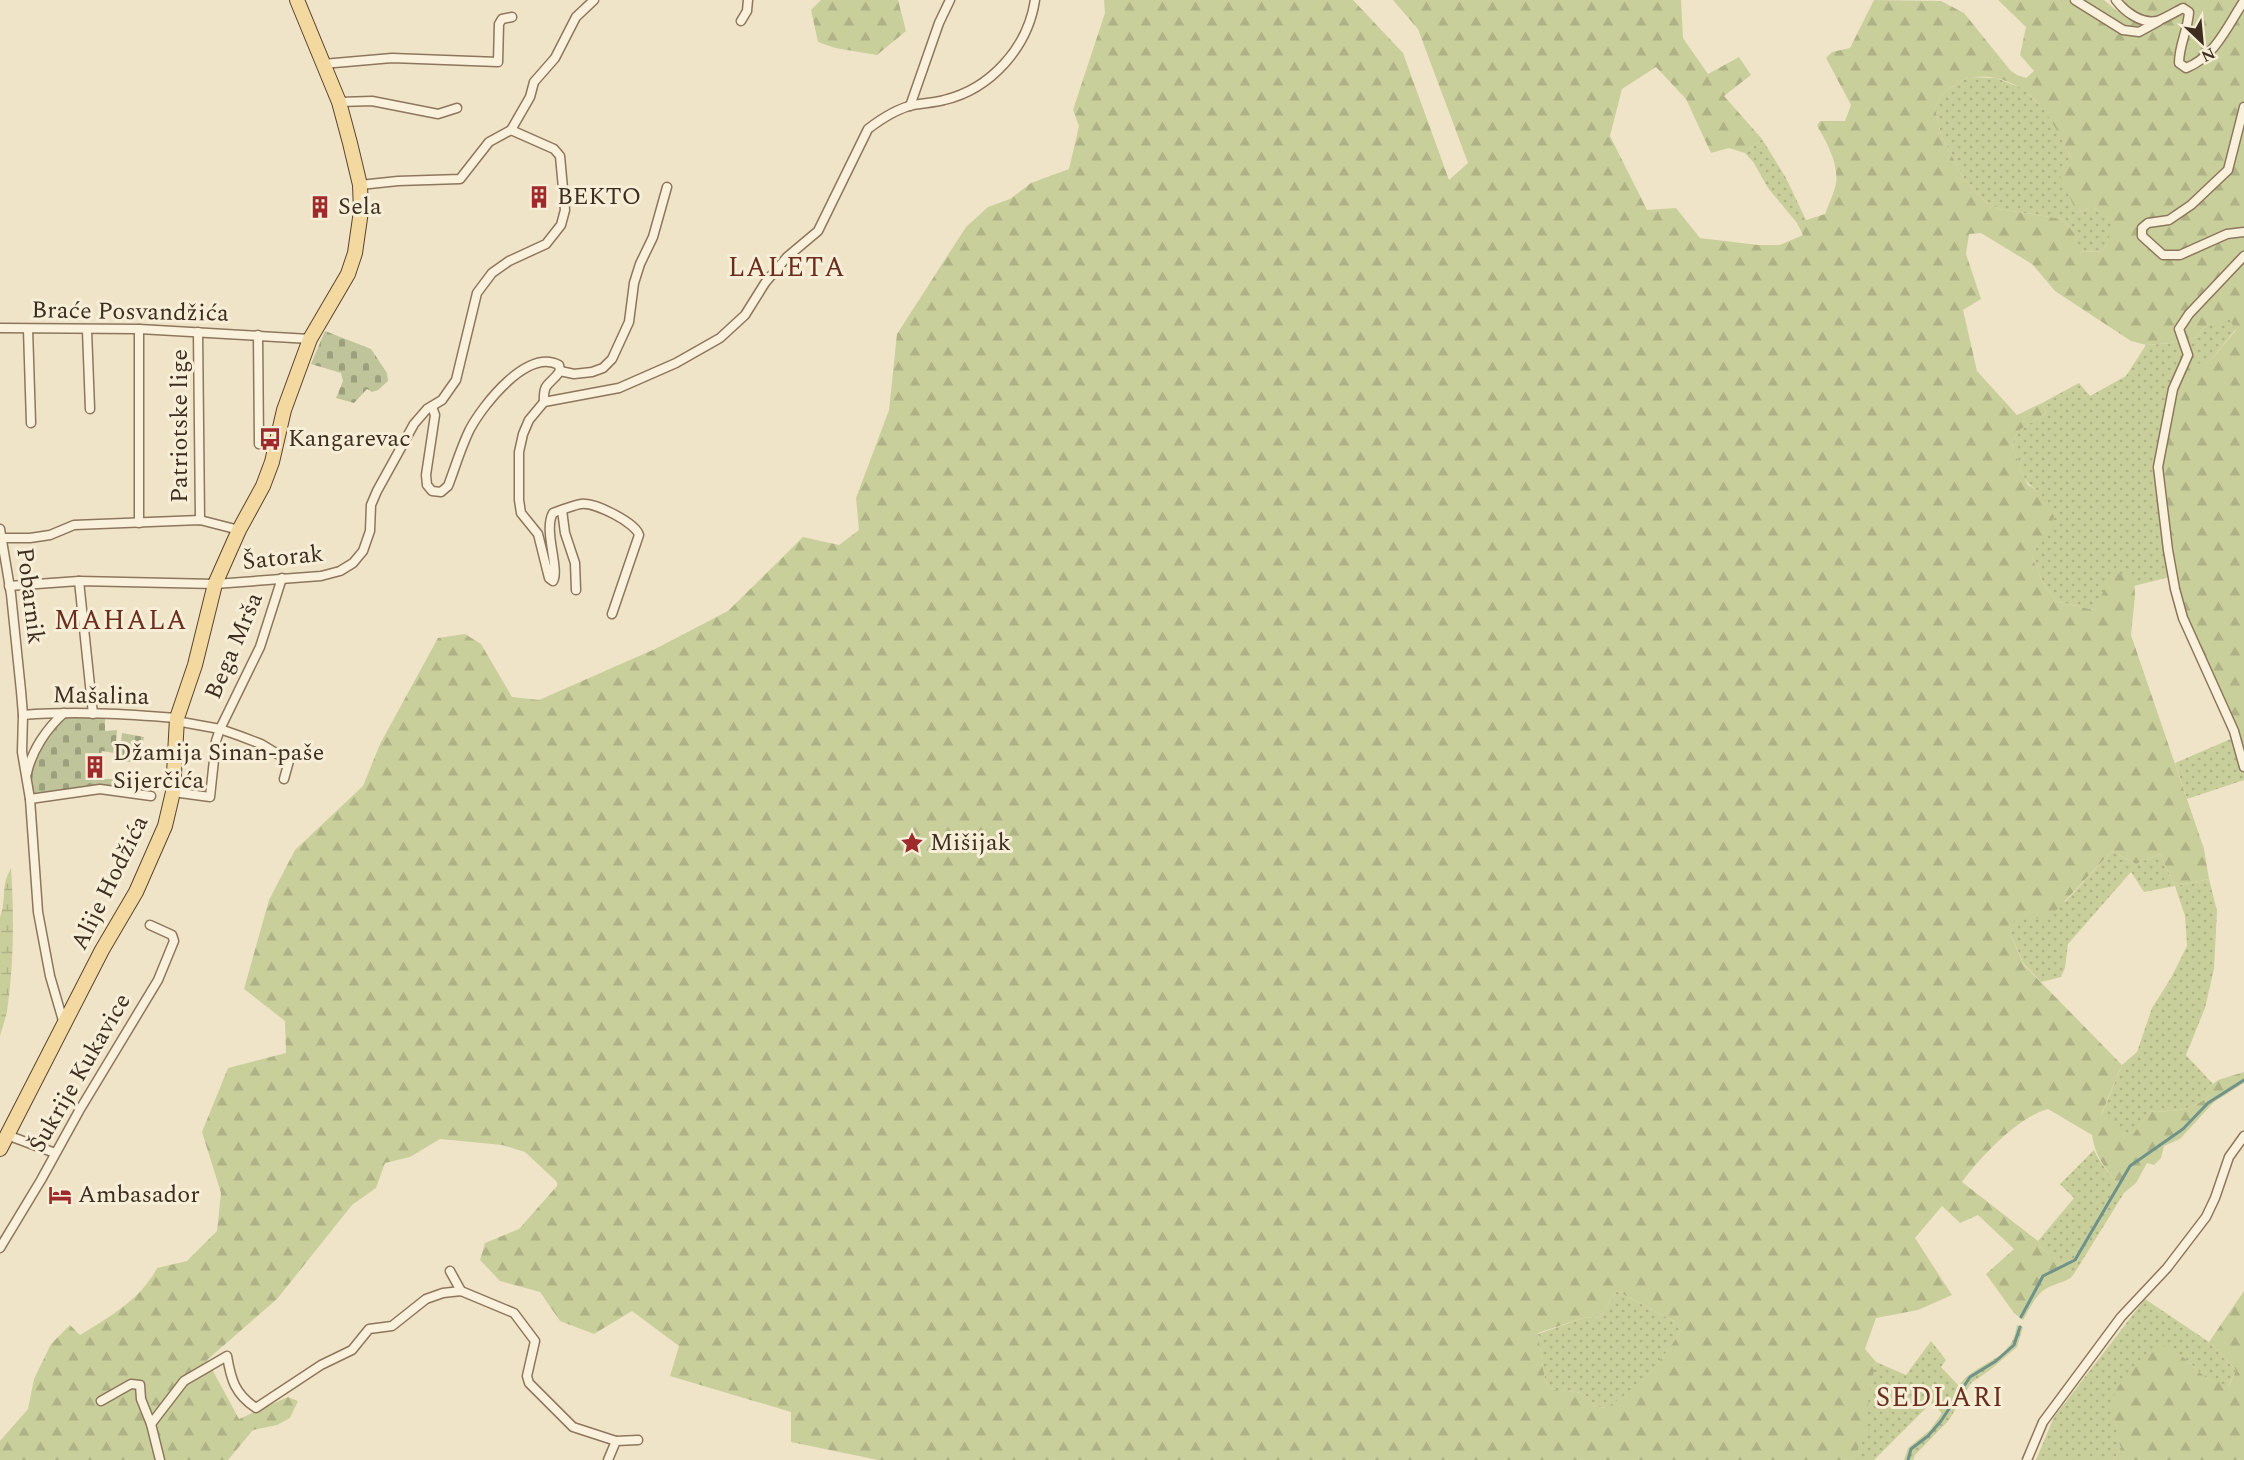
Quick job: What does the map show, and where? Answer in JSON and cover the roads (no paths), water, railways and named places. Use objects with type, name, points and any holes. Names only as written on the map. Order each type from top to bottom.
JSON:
[{"type":"main road","name":"Alije Hodžića","points":[[0,1149],[102,950],[136,892],[165,825],[173,792],[177,720],[195,665],[215,584],[239,530],[263,486],[272,462],[284,411],[310,339],[348,274],[356,253],[361,211],[360,185],[339,102],[297,0]]},
{"type":"street","points":[[360,185],[460,179],[489,142],[511,130],[530,97],[534,82],[555,58],[576,17],[594,0]]},
{"type":"street","points":[[741,21],[747,11],[748,0]]},
{"type":"street","points":[[910,106],[939,22],[950,0]]},
{"type":"street","points":[[612,614],[639,535],[638,531],[596,506],[579,504],[553,513],[551,546],[555,576],[553,581],[549,578],[538,534],[521,513],[519,500],[519,452],[529,420],[544,402],[619,388],[676,363],[720,338],[745,315],[765,283],[787,257],[818,231],[868,129],[883,118],[910,106],[945,100],[978,86],[1017,50],[1035,0]]},
{"type":"street","points":[[2075,0],[2123,30],[2139,32],[2183,8],[2189,12],[2188,24],[2179,50],[2179,63],[2186,68],[2196,64],[2218,43],[2244,1]]},
{"type":"street","points":[[2116,0],[2123,10],[2145,21],[2160,20]]},
{"type":"street","points":[[323,64],[392,58],[498,62],[499,24],[502,19],[512,17]]},
{"type":"street","points":[[339,102],[372,100],[438,114],[457,108]]},
{"type":"street","points":[[2244,107],[2228,170],[2191,205],[2169,220],[2148,223],[2142,228],[2142,236],[2163,255],[2180,255],[2227,234],[2244,232]]},
{"type":"street","name":"Šatorak","points":[[9,586],[79,581],[215,584],[321,576],[340,571],[353,563],[363,550],[370,531],[371,505],[377,491],[414,423],[442,400],[456,380],[477,293],[492,273],[509,261],[546,244],[561,225],[565,210],[560,156],[554,149],[511,130]]},
{"type":"street","points":[[560,371],[574,374],[591,372],[603,368],[612,359],[629,321],[634,283],[653,237],[667,187]]},
{"type":"street","points":[[2244,256],[2189,314],[2179,329],[2188,355],[2173,389],[2158,466],[2170,560],[2183,618],[2234,731],[2244,767]]},
{"type":"street","name":"Braće Posvandžića","points":[[0,328],[139,329],[310,339]]},
{"type":"street","points":[[28,329],[31,423]]},
{"type":"street","points":[[139,329],[139,523]]},
{"type":"street","points":[[87,330],[90,410]]},
{"type":"street","name":"Patriotske lige","points":[[198,332],[200,520]]},
{"type":"street","name":"Braće Posvandžića","points":[[258,335],[259,444]]},
{"type":"street","points":[[432,407],[435,415],[426,475],[427,485],[432,491],[441,492],[448,486],[469,430],[501,388],[531,365],[554,363],[559,365],[560,371],[546,384],[543,391],[544,402]]},
{"type":"street","points":[[562,510],[565,533],[575,563],[576,590]]},
{"type":"street","points":[[1,534],[30,538],[50,535],[74,525],[200,520],[239,530]]},
{"type":"street","name":"Pobarnik","points":[[1,534],[23,715],[22,752],[30,799],[38,912],[50,975],[64,1025]]},
{"type":"street","name":"Bega Mrša","points":[[173,792],[210,797],[216,741],[260,647],[282,578]]},
{"type":"street","points":[[79,581],[93,714]]},
{"type":"street","name":"Pobarnik","points":[[27,776],[29,763],[39,744],[48,729],[64,712]]},
{"type":"street","name":"Mašalina","points":[[23,715],[64,712],[93,714],[177,720],[220,729],[261,744],[289,761],[284,779]]},
{"type":"street","points":[[30,799],[100,789],[151,796]]},
{"type":"street","name":"Šukrije Kukavice","points":[[0,1248],[158,980],[174,941],[172,935],[150,925]]},
{"type":"street","points":[[7,1135],[31,1142],[55,1153]]},
{"type":"street","points":[[2027,1460],[2043,1422],[2121,1317],[2167,1268],[2201,1224],[2215,1198],[2229,1157],[2244,1136]]},
{"type":"street","points":[[450,1271],[461,1291]]},
{"type":"street","points":[[151,1424],[184,1381],[227,1356],[231,1377],[243,1399],[256,1408],[321,1365],[352,1350],[369,1329],[392,1326],[426,1299],[443,1293],[461,1291],[514,1313],[535,1341],[527,1376],[529,1383],[573,1427],[616,1441],[638,1440]]},
{"type":"street","points":[[101,1401],[131,1384],[140,1385],[141,1399],[151,1424],[160,1460]]},
{"type":"street","points":[[608,1460],[616,1441]]},
{"type":"waterway","points":[[2021,1317],[2043,1276],[2075,1260],[2130,1166],[2183,1129],[2208,1103],[2244,1080]]},
{"type":"waterway","points":[[1908,1460],[1911,1449],[1928,1436],[1941,1421],[1970,1377],[1996,1361],[2014,1345],[2020,1327]]},
{"type":"place","name":"BEKTO","points":[[539,197]]},
{"type":"place","name":"Sela","points":[[320,207]]},
{"type":"place","name":"Kangarevac","points":[[270,439]]},
{"type":"place","name":"Džamija Sinan-paše Sijerčića","points":[[95,767]]},
{"type":"place","name":"Mišijak","points":[[912,843]]},
{"type":"place","name":"Ambasador","points":[[60,1195]]},
{"type":"district","name":"LALETA","points":[[787,268]]},
{"type":"district","name":"MAHALA","points":[[121,621]]},
{"type":"district","name":"SEDLARI","points":[[1940,1398]]}]
